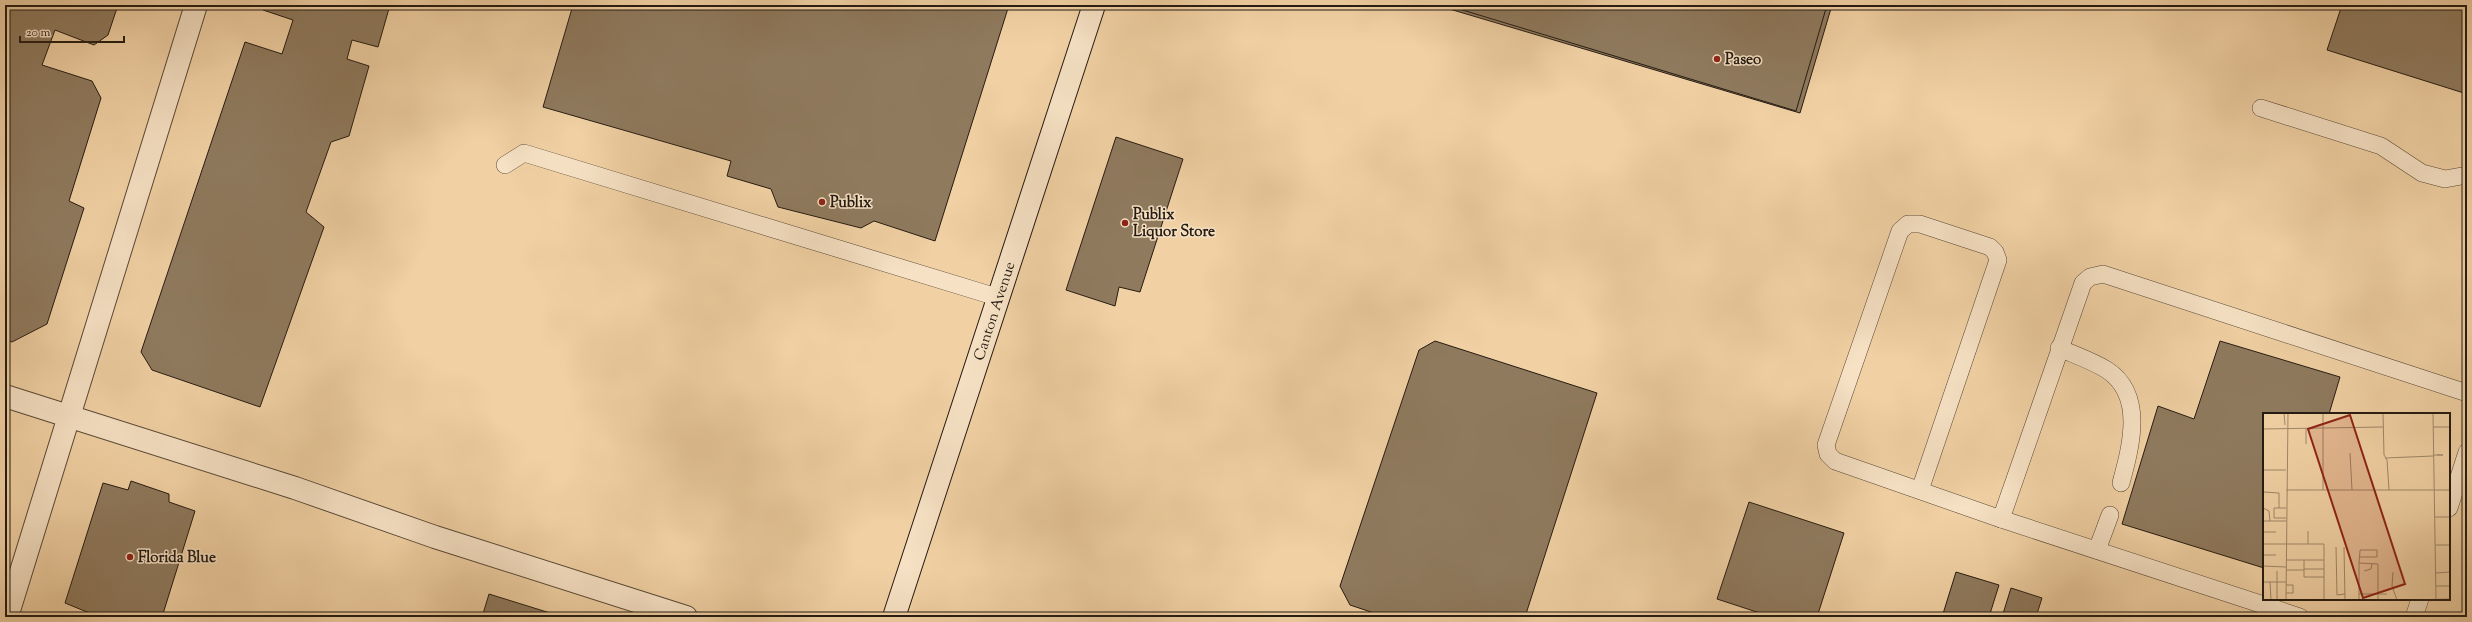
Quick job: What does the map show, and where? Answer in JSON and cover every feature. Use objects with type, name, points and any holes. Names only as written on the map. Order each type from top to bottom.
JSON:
[{"type":"street","points":[[7,617],[71,416],[196,5]]},
{"type":"street","name":"Canton Avenue","points":[[894,617],[1000,298],[1094,5]]},
{"type":"street","points":[[5,396],[295,488],[435,537],[686,617]]},
{"type":"lane","points":[[2261,108],[2381,146],[2422,174],[2445,179],[2467,175]]},
{"type":"lane","points":[[505,165],[524,153],[1000,298]]},
{"type":"lane","points":[[1920,490],[1998,260],[1995,252],[1990,247],[1920,224],[1908,224],[1900,231],[1826,445],[1828,454],[1835,461],[2001,519],[2300,617]]},
{"type":"lane","points":[[2001,519],[2083,283],[2090,276],[2103,274],[2467,393]]},
{"type":"lane","points":[[2060,348],[2106,369],[2120,381],[2129,396],[2132,426],[2129,452],[2120,483]]},
{"type":"lane","points":[[2450,505],[2467,452]]},
{"type":"lane","points":[[2097,550],[2110,515]]},
{"type":"lane","points":[[2414,617],[2420,600]]},
{"type":"building","points":[[5,5],[118,5],[108,35],[94,45],[55,30],[42,65],[92,81],[101,98],[69,201],[84,208],[47,324],[12,342],[5,340]]},
{"type":"building","points":[[261,5],[390,5],[378,47],[352,40],[347,59],[369,66],[349,136],[331,142],[306,212],[324,227],[260,407],[152,370],[141,352],[245,42],[282,54],[293,20],[263,10]]},
{"type":"building","points":[[573,5],[1009,5],[935,241],[874,221],[861,228],[778,207],[771,189],[727,176],[731,161],[543,107]]},
{"type":"building","name":"Paseo","points":[[1436,5],[1832,5],[1800,113]]},
{"type":"building","name":"Paseo","points":[[1446,5],[1827,5],[1796,111]]},
{"type":"building","points":[[2342,5],[2467,5],[2467,94],[2327,50]]},
{"type":"building","name":"Publix Liquor Store","points":[[1116,137],[1183,159],[1140,292],[1119,287],[1115,306],[1066,290]]},
{"type":"building","points":[[1435,341],[1597,393],[1525,617],[1386,617],[1350,605],[1340,586],[1419,350]]},
{"type":"building","points":[[2220,341],[2340,377],[2329,413],[2263,413],[2263,568],[2122,524],[2158,406],[2194,419]]},
{"type":"building","name":"Florida Blue","points":[[131,481],[169,494],[169,502],[195,511],[162,617],[91,617],[92,614],[65,603],[103,483],[128,490]]},
{"type":"building","points":[[1749,502],[1844,533],[1817,617],[1772,617],[1717,599]]},
{"type":"building","points":[[1956,572],[1999,585],[1989,617],[1942,617]]},
{"type":"building","points":[[2011,588],[2042,598],[2036,617],[2002,617]]},
{"type":"building","points":[[489,594],[563,617],[482,617]]},
{"type":"place","name":"Paseo","points":[[1717,59]]},
{"type":"place","name":"Publix","points":[[822,202]]},
{"type":"place","name":"Publix Liquor Store","points":[[1125,223]]},
{"type":"place","name":"Florida Blue","points":[[130,557]]}]
